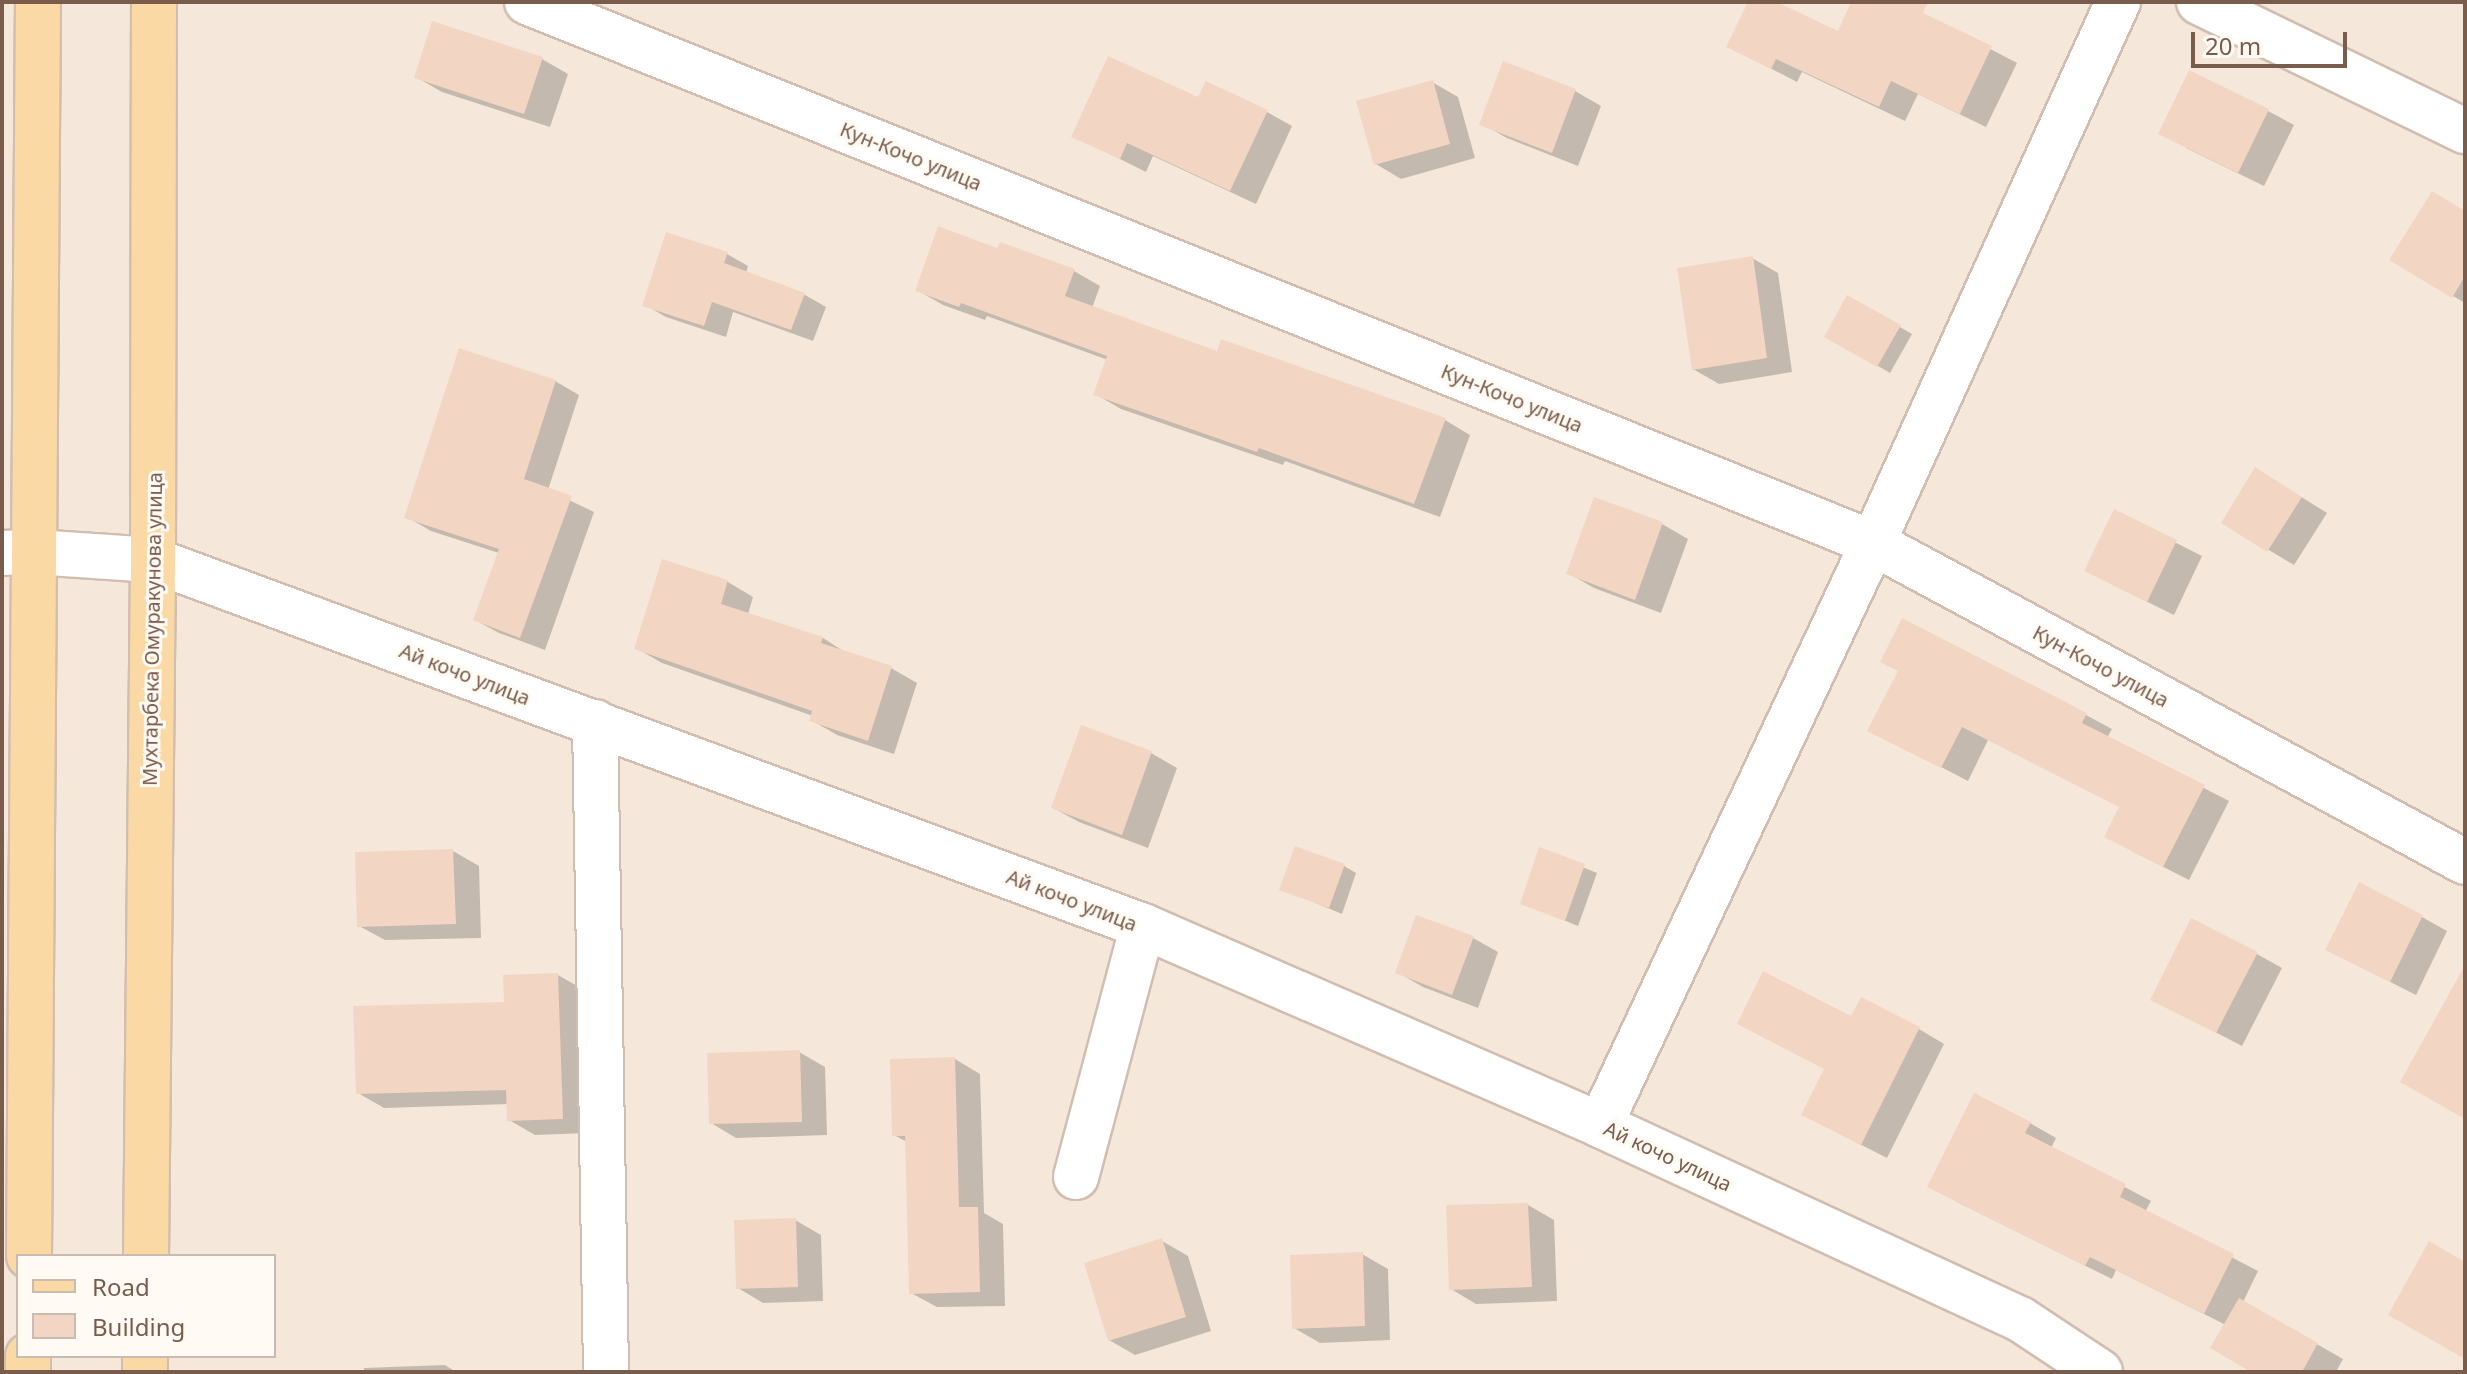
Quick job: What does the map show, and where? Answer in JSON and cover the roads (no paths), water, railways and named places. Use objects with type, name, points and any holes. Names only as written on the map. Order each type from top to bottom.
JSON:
[{"type":"main road","points":[[29,1254],[18,553],[38,2]]},
{"type":"main road","name":"Мухтарбека Омуракунова улица","points":[[146,1254],[153,560],[154,2]]},
{"type":"street","name":"Кун-Кочо улица","points":[[527,2],[1873,543],[2465,862]]},
{"type":"street","points":[[1600,1125],[1873,543],[2118,2]]},
{"type":"street","points":[[2199,2],[2465,131]]},
{"type":"street","name":"Ай кочо улица","points":[[18,553],[153,560],[1143,926],[1600,1125],[2020,1319],[2100,1372]]},
{"type":"street","points":[[595,722],[606,1372]]},
{"type":"street","points":[[1076,1177],[1143,926]]}]
